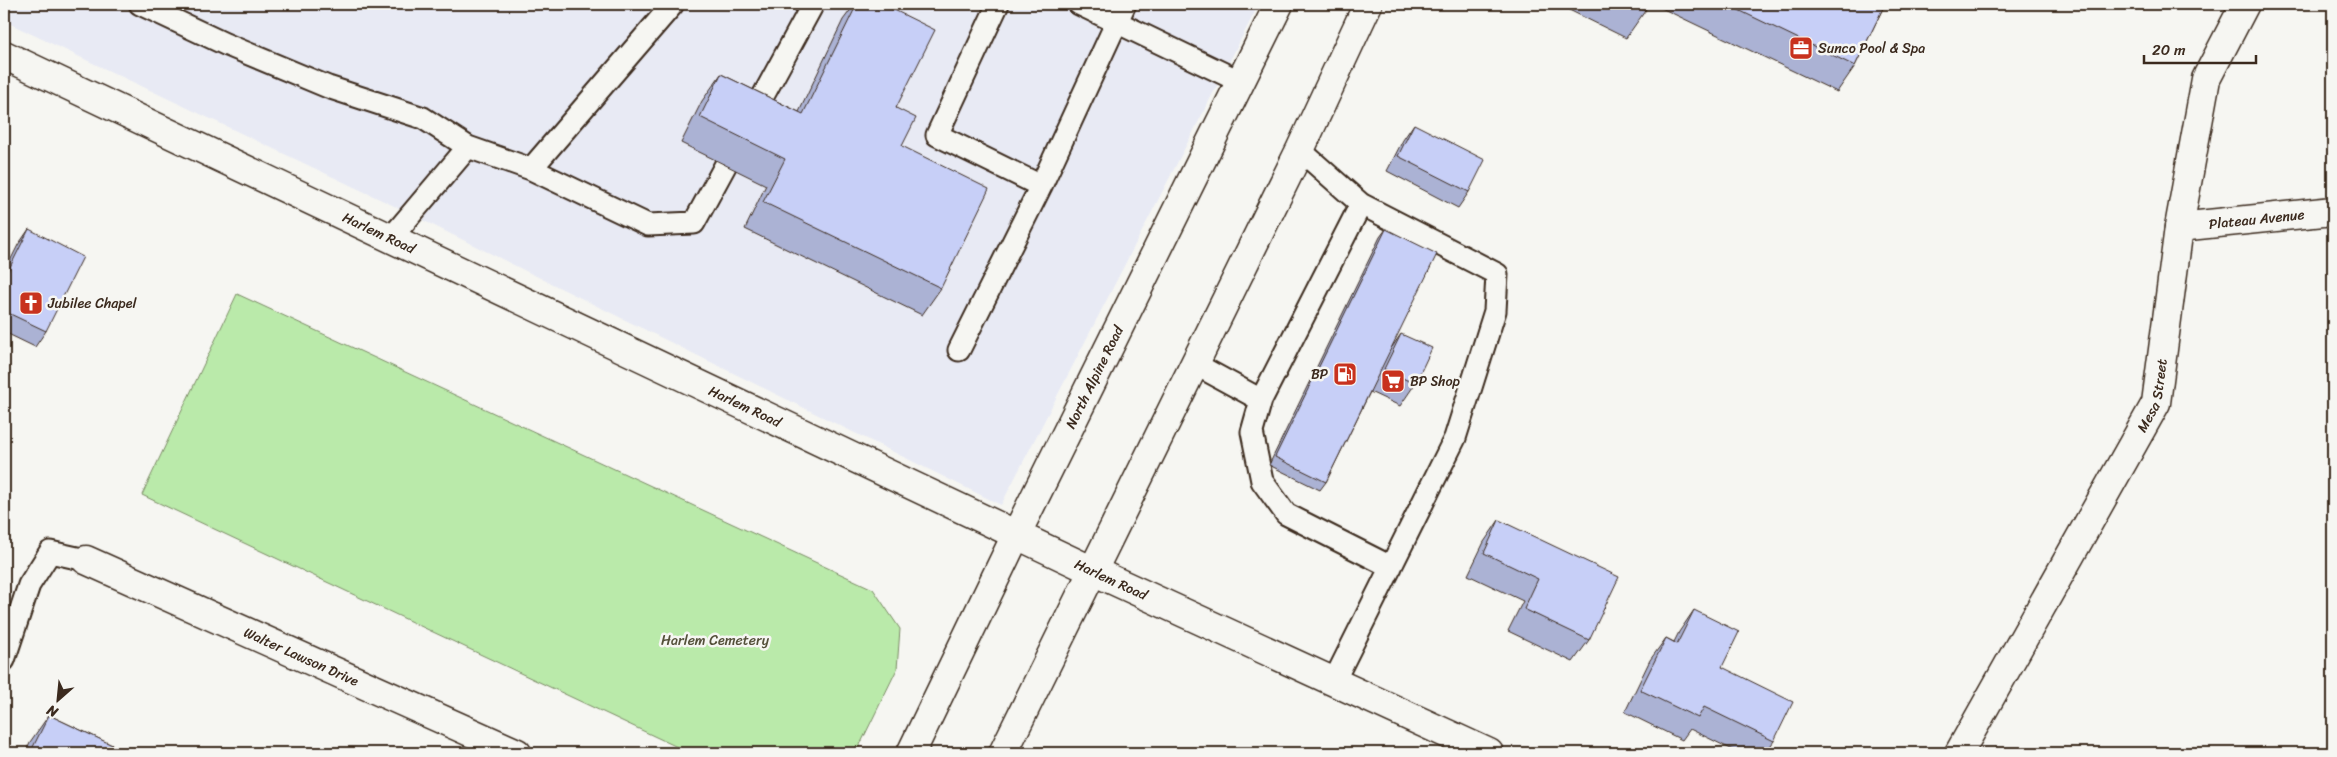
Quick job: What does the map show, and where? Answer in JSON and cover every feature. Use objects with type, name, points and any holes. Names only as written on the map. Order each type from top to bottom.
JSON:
[{"type":"main road","name":"North Alpine Road","points":[[911,753],[1016,534],[1279,4]]},
{"type":"main road","points":[[1003,753],[1300,150],[1368,4]]},
{"type":"main road","name":"Mesa Street","points":[[1959,753],[2156,403],[2179,227],[2206,79],[2245,4]]},
{"type":"main road","name":"Harlem Road","points":[[4,55],[1094,571],[1489,753]]},
{"type":"main road","name":"Plateau Avenue","points":[[2179,227],[2333,211]]},
{"type":"main road","name":"Walter Lawson Drive","points":[[86,560],[517,753]]},
{"type":"lane","points":[[140,4],[225,44],[328,87],[423,118],[468,146],[531,169],[648,225],[694,223],[813,4]]},
{"type":"lane","points":[[531,169],[673,4]]},
{"type":"lane","points":[[998,4],[937,135],[1041,186]]},
{"type":"lane","points":[[1079,4],[1121,13],[1241,82]]},
{"type":"lane","points":[[960,350],[1041,186],[1121,13]]},
{"type":"lane","points":[[391,238],[468,146]]},
{"type":"lane","points":[[1300,150],[1361,204],[1497,274],[1496,311],[1455,438],[1334,681]]},
{"type":"lane","points":[[1361,204],[1262,400],[1252,432],[1262,481],[1286,514],[1391,567]]},
{"type":"lane","points":[[1195,364],[1262,400]]},
{"type":"lane","points":[[4,660],[29,586],[50,552],[86,560]]},
{"type":"shaded area","points":[[4,4],[1259,4],[1001,505],[390,204],[4,21]]},
{"type":"green space","name":"Harlem Cemetery","points":[[237,294],[873,589],[900,629],[897,669],[856,753],[690,753],[142,495]]},
{"type":"building","points":[[857,4],[882,4],[935,30],[896,108],[916,118],[902,146],[989,189],[941,288],[763,202],[785,159],[700,117],[721,74],[803,114]]},
{"type":"building","points":[[1630,4],[1648,4],[1645,11]]},
{"type":"building","points":[[1726,4],[1885,4],[1855,66]]},
{"type":"building","points":[[1414,124],[1485,160],[1469,192],[1398,156]]},
{"type":"building","name":"Jubilee Chapel","points":[[29,229],[83,257],[46,331],[4,311],[4,279]]},
{"type":"building","name":"BP","points":[[1386,229],[1437,254],[1326,482],[1275,457]]},
{"type":"building","points":[[1401,334],[1432,348],[1415,384],[1384,369]]},
{"type":"building","points":[[1499,520],[1619,577],[1589,640],[1524,609],[1538,579],[1484,553]]},
{"type":"building","points":[[1694,610],[1739,632],[1722,667],[1793,702],[1774,741],[1704,707],[1698,718],[1640,690],[1666,638],[1677,644]]},
{"type":"building","points":[[49,715],[129,753],[30,753]]},
{"type":"place","name":"Sunco Pool & Spa","points":[[1801,48]]},
{"type":"place","name":"Jubilee Chapel","points":[[31,303]]},
{"type":"place","name":"BP","points":[[1345,374]]},
{"type":"place","name":"BP Shop","points":[[1393,381]]}]
